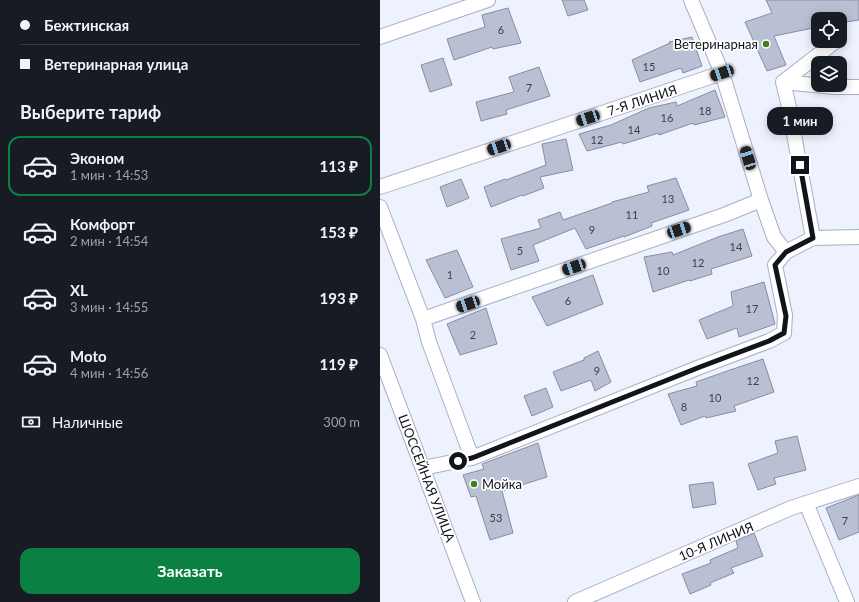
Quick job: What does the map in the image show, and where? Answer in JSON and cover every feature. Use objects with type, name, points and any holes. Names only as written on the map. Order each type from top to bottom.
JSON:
[{"type":"street","points":[[380,37],[488,0]]},
{"type":"street","points":[[691,0],[722,73],[774,238],[786,252]]},
{"type":"street","points":[[783,82],[827,48]]},
{"type":"street","name":"7-Я ЛИНИЯ","points":[[380,187],[722,73]]},
{"type":"street","points":[[783,82],[835,87],[859,87]]},
{"type":"street","points":[[783,82],[813,238]]},
{"type":"street","points":[[423,319],[724,215],[761,200]]},
{"type":"street","points":[[380,207],[423,319],[429,342],[472,458]]},
{"type":"street","points":[[422,468],[472,458],[769,341],[784,333],[786,316],[775,265],[786,252],[813,238],[859,236]]},
{"type":"street","name":"ШОССЕЙНАЯ УЛИЦА","points":[[380,355],[473,602]]},
{"type":"street","name":"10-Я ЛИНИЯ","points":[[575,602],[792,508],[859,486]]},
{"type":"street","points":[[806,503],[847,602]]},
{"type":"building","points":[[562,0],[584,0],[588,10],[568,16]]},
{"type":"building","points":[[766,0],[859,0],[859,20],[847,22],[847,12],[811,12],[811,28],[774,36],[786,65],[767,71],[745,22],[772,13]]},
{"type":"building","points":[[508,8],[521,43],[493,49],[492,47],[454,60],[447,39],[485,27],[482,15]]},
{"type":"building","points":[[692,37],[702,66],[683,73],[681,68],[640,82],[632,60],[670,43],[669,42]]},
{"type":"building","points":[[443,58],[452,85],[430,92],[421,65]]},
{"type":"building","points":[[539,67],[550,96],[506,110],[507,114],[481,121],[476,102],[514,92],[509,77]]},
{"type":"building","points":[[715,90],[725,117],[694,125],[693,123],[659,135],[659,133],[623,144],[622,142],[587,151],[579,134],[611,125],[649,108],[676,102],[677,106]]},
{"type":"building","points":[[566,139],[573,170],[540,177],[544,188],[491,207],[484,187],[546,165],[542,144]]},
{"type":"building","points":[[676,178],[689,210],[651,223],[652,226],[624,237],[586,249],[575,228],[533,245],[539,261],[511,270],[501,239],[541,228],[538,220],[560,212],[563,220],[612,202],[649,192],[647,186]]},
{"type":"building","points":[[461,179],[469,198],[447,207],[440,187]]},
{"type":"building","points":[[743,229],[752,256],[711,269],[712,274],[653,292],[644,257],[672,252],[673,255],[718,237]]},
{"type":"building","points":[[457,250],[473,287],[445,298],[426,260]]},
{"type":"building","points":[[593,275],[603,304],[547,326],[532,297]]},
{"type":"building","points":[[764,282],[775,324],[739,337],[737,328],[707,339],[699,320],[733,306],[731,292]]},
{"type":"building","points":[[486,308],[497,344],[460,355],[447,324]]},
{"type":"building","points":[[598,351],[611,382],[595,391],[591,380],[561,391],[553,372],[584,360],[584,358]]},
{"type":"building","points":[[763,359],[774,392],[734,406],[736,411],[706,418],[705,416],[681,425],[668,394],[697,386],[696,382]]},
{"type":"building","points":[[546,388],[553,407],[532,416],[524,396]]},
{"type":"building","points":[[797,436],[806,470],[774,478],[776,484],[758,490],[748,464],[778,453],[775,441]]},
{"type":"building","points":[[538,443],[547,477],[502,491],[513,533],[490,540],[476,496],[471,497],[463,475],[484,469],[482,464]]},
{"type":"building","points":[[713,482],[716,504],[693,508],[689,485]]},
{"type":"building","points":[[859,495],[859,532],[839,540],[826,508]]},
{"type":"building","points":[[754,533],[763,556],[731,568],[734,573],[710,583],[711,585],[690,594],[682,574],[711,563],[710,560],[738,548],[736,541]]},
{"type":"place","name":"Ветеринарная","points":[[766,44]]},
{"type":"place","name":"Мойка","points":[[474,484]]},
{"type":"route","points":[[458,461],[472,458],[769,341],[784,333],[786,316],[775,265],[786,252],[813,238],[800,165]]}]
